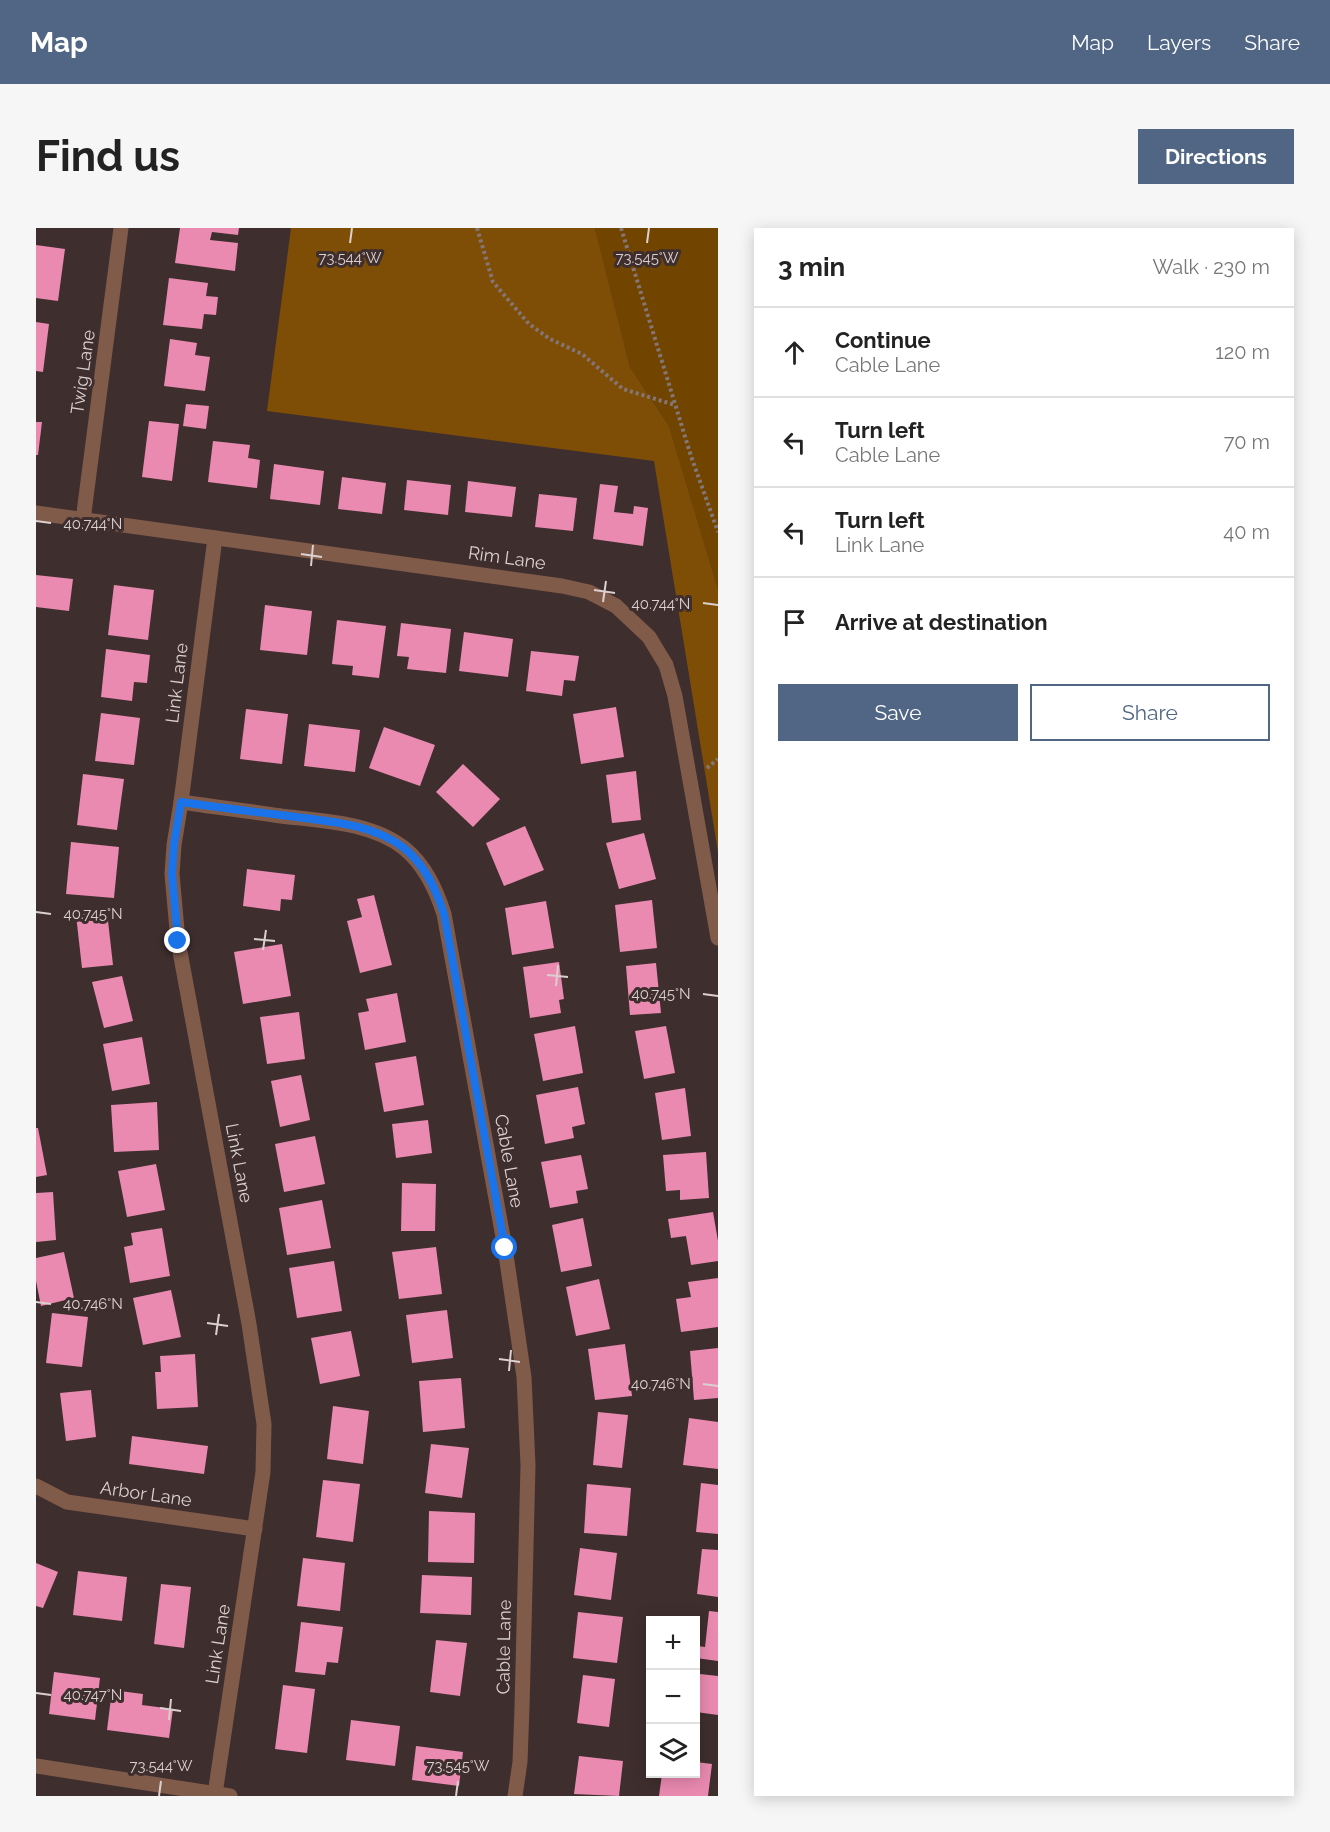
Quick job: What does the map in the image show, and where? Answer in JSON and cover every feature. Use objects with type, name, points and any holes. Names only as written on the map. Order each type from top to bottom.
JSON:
[{"type":"street","name":"Twig Lane","points":[[83,520],[121,228]]},
{"type":"street","name":"Rim Lane","points":[[36,513],[562,586],[589,592],[616,606],[649,637],[666,665],[675,696],[718,938]]},
{"type":"street","name":"Link Lane","points":[[215,538],[174,844],[172,874],[178,941],[249,1324],[264,1424],[263,1472],[222,1795]]},
{"type":"street","name":"Cable Lane","points":[[181,802],[339,823],[380,834],[404,848],[423,868],[438,894],[444,914],[505,1248],[524,1377],[528,1465],[520,1762],[515,1796]]},
{"type":"street","name":"Arbor Lane","points":[[36,1486],[67,1502],[255,1529]]},
{"type":"street","points":[[36,1766],[222,1795]]},
{"type":"path","points":[[477,228],[493,282],[529,324],[550,339],[582,354],[623,389],[675,405]]},
{"type":"path","points":[[621,228],[675,405],[718,532]]},
{"type":"shaded area","points":[[291,228],[595,228],[630,367],[669,426],[718,589],[718,852],[654,461],[267,411]]},
{"type":"shaded area","points":[[595,228],[718,228],[718,589],[669,426],[630,367]]},
{"type":"building","points":[[180,228],[239,228],[238,235],[212,232],[210,240],[238,243],[235,271],[175,263]]},
{"type":"building","points":[[36,245],[65,249],[58,301],[36,298]]},
{"type":"building","points":[[169,278],[208,283],[206,296],[218,297],[216,315],[204,314],[202,329],[163,325]]},
{"type":"building","points":[[36,322],[49,324],[43,372],[36,371]]},
{"type":"building","points":[[170,339],[197,343],[195,355],[210,357],[205,391],[164,386]]},
{"type":"building","points":[[186,404],[209,406],[206,429],[183,426]]},
{"type":"building","points":[[149,421],[179,424],[172,481],[142,477]]},
{"type":"building","points":[[36,422],[42,422],[38,455],[36,455]]},
{"type":"building","points":[[213,441],[250,445],[248,458],[260,460],[257,488],[208,482]]},
{"type":"building","points":[[274,464],[324,471],[320,505],[270,499]]},
{"type":"building","points":[[342,477],[386,483],[382,514],[338,509]]},
{"type":"building","points":[[407,480],[451,485],[448,515],[404,510]]},
{"type":"building","points":[[468,481],[516,487],[512,517],[465,512]]},
{"type":"building","points":[[600,484],[618,486],[614,512],[633,514],[634,506],[648,508],[643,546],[593,539]]},
{"type":"building","points":[[539,494],[577,498],[573,531],[535,527]]},
{"type":"building","points":[[36,575],[73,579],[69,611],[36,607]]},
{"type":"building","points":[[114,585],[154,590],[148,640],[108,635]]},
{"type":"building","points":[[265,605],[312,611],[307,655],[260,650]]},
{"type":"building","points":[[337,620],[386,626],[379,678],[352,675],[353,666],[332,664]]},
{"type":"building","points":[[401,623],[451,629],[446,673],[407,669],[409,657],[397,656]]},
{"type":"building","points":[[464,632],[513,639],[508,677],[459,671]]},
{"type":"building","points":[[106,649],[150,655],[147,683],[134,682],[132,701],[101,697]]},
{"type":"building","points":[[531,651],[579,656],[575,681],[564,680],[562,696],[526,691]]},
{"type":"building","points":[[616,707],[624,757],[581,764],[573,714]]},
{"type":"building","points":[[246,709],[288,714],[282,764],[240,759]]},
{"type":"building","points":[[101,713],[140,718],[134,765],[95,761]]},
{"type":"building","points":[[309,724],[360,730],[355,772],[304,766]]},
{"type":"building","points":[[384,727],[435,745],[420,786],[369,768]]},
{"type":"building","points":[[463,764],[500,799],[473,827],[436,792]]},
{"type":"building","points":[[636,771],[641,820],[612,823],[606,775]]},
{"type":"building","points":[[83,774],[124,779],[117,830],[77,825]]},
{"type":"building","points":[[525,826],[544,870],[504,886],[486,843]]},
{"type":"building","points":[[644,833],[656,879],[619,889],[606,843]]},
{"type":"building","points":[[71,842],[119,847],[114,898],[66,894]]},
{"type":"building","points":[[247,869],[295,875],[292,900],[281,899],[280,911],[243,906]]},
{"type":"building","points":[[374,895],[392,965],[360,973],[347,921],[362,917],[357,899]]},
{"type":"building","points":[[652,900],[657,948],[620,952],[615,905]]},
{"type":"building","points":[[546,901],[554,948],[512,955],[505,908]]},
{"type":"building","points":[[107,912],[113,965],[82,968],[76,915]]},
{"type":"building","points":[[282,944],[291,996],[243,1004],[234,952]]},
{"type":"building","points":[[559,962],[564,999],[559,1000],[561,1013],[530,1018],[523,967]]},
{"type":"building","points":[[656,963],[661,1013],[630,1015],[626,966]]},
{"type":"building","points":[[122,976],[133,1021],[104,1028],[92,982]]},
{"type":"building","points":[[397,993],[406,1042],[365,1050],[358,1013],[369,1011],[366,999]]},
{"type":"building","points":[[299,1012],[305,1059],[267,1064],[260,1017]]},
{"type":"building","points":[[575,1026],[583,1073],[543,1081],[534,1034]]},
{"type":"building","points":[[666,1026],[675,1073],[644,1079],[635,1031]]},
{"type":"building","points":[[142,1037],[150,1084],[112,1091],[103,1044]]},
{"type":"building","points":[[416,1056],[424,1105],[384,1112],[375,1063]]},
{"type":"building","points":[[301,1075],[310,1120],[280,1127],[271,1081]]},
{"type":"building","points":[[578,1087],[585,1124],[572,1127],[574,1138],[545,1144],[536,1095]]},
{"type":"building","points":[[685,1088],[691,1136],[662,1140],[655,1093]]},
{"type":"building","points":[[157,1102],[159,1150],[114,1152],[111,1105]]},
{"type":"building","points":[[428,1120],[432,1153],[396,1158],[392,1124]]},
{"type":"building","points":[[36,1128],[38,1128],[47,1175],[36,1177]]},
{"type":"building","points":[[315,1136],[325,1184],[284,1192],[275,1144]]},
{"type":"building","points":[[706,1152],[709,1198],[680,1200],[680,1190],[666,1191],[663,1155]]},
{"type":"building","points":[[581,1155],[588,1189],[576,1191],[578,1203],[550,1208],[541,1162]]},
{"type":"building","points":[[156,1164],[165,1210],[127,1217],[118,1171]]},
{"type":"building","points":[[402,1183],[436,1184],[435,1231],[401,1231]]},
{"type":"building","points":[[53,1192],[56,1240],[36,1242],[36,1193]]},
{"type":"building","points":[[322,1200],[331,1248],[287,1255],[279,1208]]},
{"type":"building","points":[[713,1212],[718,1241],[718,1261],[691,1265],[686,1236],[671,1238],[668,1219]]},
{"type":"building","points":[[583,1218],[592,1266],[561,1272],[552,1225]]},
{"type":"building","points":[[162,1228],[170,1276],[130,1283],[124,1247],[133,1245],[131,1233]]},
{"type":"building","points":[[436,1247],[442,1294],[399,1299],[392,1252]]},
{"type":"building","points":[[64,1252],[74,1298],[41,1306],[36,1281],[36,1258]]},
{"type":"building","points":[[334,1261],[342,1311],[297,1318],[289,1268]]},
{"type":"building","points":[[718,1278],[718,1327],[681,1332],[676,1299],[691,1297],[688,1282]]},
{"type":"building","points":[[599,1279],[610,1329],[576,1336],[566,1287]]},
{"type":"building","points":[[171,1290],[181,1337],[143,1345],[133,1298]]},
{"type":"building","points":[[447,1310],[453,1358],[412,1363],[406,1315]]},
{"type":"building","points":[[52,1313],[88,1317],[82,1367],[46,1363]]},
{"type":"building","points":[[351,1331],[360,1376],[320,1384],[311,1338]]},
{"type":"building","points":[[625,1344],[632,1396],[595,1400],[588,1349]]},
{"type":"building","points":[[718,1348],[718,1398],[694,1400],[690,1351]]},
{"type":"building","points":[[195,1354],[198,1407],[157,1409],[155,1372],[161,1372],[160,1356]]},
{"type":"building","points":[[461,1378],[465,1428],[423,1432],[419,1381]]},
{"type":"building","points":[[91,1390],[96,1437],[66,1441],[60,1393]]},
{"type":"building","points":[[333,1406],[369,1411],[363,1464],[327,1459]]},
{"type":"building","points":[[598,1412],[628,1415],[622,1468],[593,1465]]},
{"type":"building","points":[[689,1418],[718,1422],[718,1469],[683,1465]]},
{"type":"building","points":[[132,1436],[208,1446],[204,1474],[129,1464]]},
{"type":"building","points":[[431,1444],[469,1448],[462,1498],[425,1493]]},
{"type":"building","points":[[323,1480],[360,1484],[353,1542],[316,1537]]},
{"type":"building","points":[[701,1483],[718,1485],[718,1534],[696,1532]]},
{"type":"building","points":[[587,1484],[631,1488],[627,1536],[584,1533]]},
{"type":"building","points":[[429,1511],[475,1513],[474,1563],[428,1562]]},
{"type":"building","points":[[580,1548],[617,1553],[611,1600],[574,1595]]},
{"type":"building","points":[[702,1549],[718,1550],[718,1597],[697,1594]]},
{"type":"building","points":[[303,1558],[345,1563],[340,1611],[297,1606]]},
{"type":"building","points":[[36,1563],[58,1572],[43,1608],[36,1606]]},
{"type":"building","points":[[78,1571],[127,1577],[122,1621],[73,1615]]},
{"type":"building","points":[[422,1575],[472,1577],[471,1615],[420,1613]]},
{"type":"building","points":[[161,1584],[191,1587],[184,1648],[154,1644]]},
{"type":"building","points":[[709,1611],[718,1612],[718,1661],[700,1659],[700,1646],[705,1647]]},
{"type":"building","points":[[578,1612],[623,1617],[617,1663],[573,1658]]},
{"type":"building","points":[[301,1622],[343,1627],[338,1663],[327,1662],[325,1675],[295,1672]]},
{"type":"building","points":[[436,1640],[467,1643],[460,1696],[430,1692]]},
{"type":"building","points":[[54,1672],[100,1678],[95,1720],[49,1714]]},
{"type":"building","points":[[700,1674],[718,1676],[718,1715],[700,1713]]},
{"type":"building","points":[[583,1675],[615,1679],[609,1727],[577,1723]]},
{"type":"building","points":[[283,1685],[315,1689],[307,1753],[275,1749]]},
{"type":"building","points":[[112,1690],[143,1694],[142,1705],[173,1709],[169,1738],[107,1730]]},
{"type":"building","points":[[351,1720],[400,1726],[395,1766],[346,1760]]},
{"type":"building","points":[[416,1746],[463,1752],[459,1786],[412,1780]]},
{"type":"building","points":[[579,1756],[623,1761],[619,1796],[574,1794]]},
{"type":"building","points":[[700,1762],[712,1764],[708,1796],[659,1796],[661,1778],[700,1778]]},
{"type":"route","points":[[178,941],[172,874],[181,802],[339,823],[380,834],[404,848],[423,868],[438,894],[444,914],[505,1248]]}]
